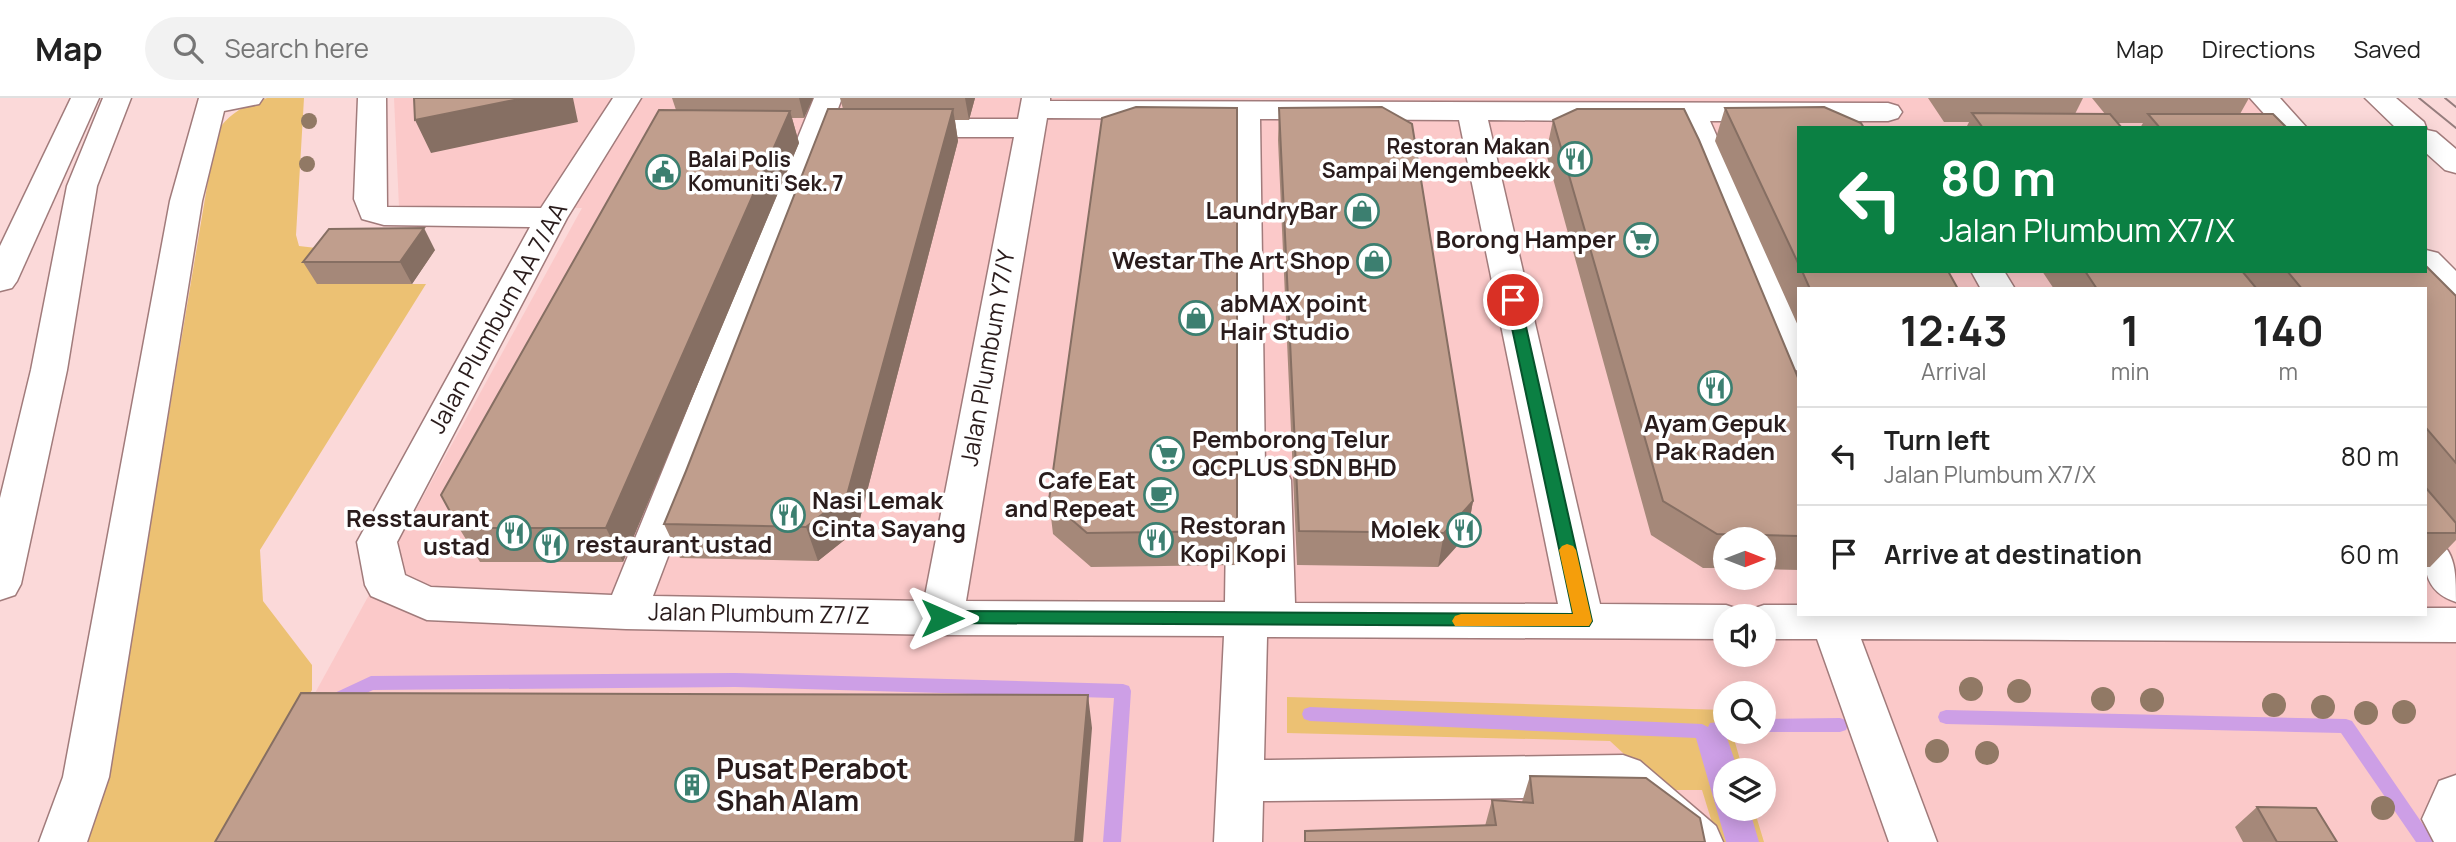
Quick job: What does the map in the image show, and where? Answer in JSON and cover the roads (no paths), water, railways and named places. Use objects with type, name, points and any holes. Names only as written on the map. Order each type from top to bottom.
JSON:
[{"type":"main road","points":[[0,281],[85,98]]},
{"type":"main road","points":[[0,584],[49,370],[82,186],[117,98]]},
{"type":"main road","points":[[63,842],[86,777],[186,201],[212,102],[249,98]]},
{"type":"main road","points":[[372,98],[370,199],[373,212],[384,216],[551,218]]},
{"type":"main road","points":[[2263,98],[2291,126]]},
{"type":"main road","points":[[2379,98],[2412,126]]},
{"type":"main road","points":[[1238,842],[1239,781],[1260,619],[1256,110]]},
{"type":"main road","points":[[626,612],[829,122],[1033,112],[1889,112]]},
{"type":"main road","name":"Jalan Plumbum Y7/Y","points":[[942,618],[1033,112]]},
{"type":"main road","points":[[1472,112],[1583,621]]},
{"type":"main road","name":"Jalan Plumbum AA 7/AA","points":[[377,542],[551,218],[622,113]]},
{"type":"main road","points":[[1682,113],[1791,369]]},
{"type":"main road","points":[[2427,139],[2456,164]]},
{"type":"main road","points":[[2427,261],[2456,290]]},
{"type":"main road","name":"Jalan Plumbum Z7/Z","points":[[377,542],[386,586],[427,603],[626,612],[942,618],[1713,622]]},
{"type":"main road","points":[[2427,550],[2456,586]]},
{"type":"main road","points":[[1776,622],[1833,623],[1898,618],[2202,619],[2456,625]]},
{"type":"main road","points":[[1833,623],[1913,842]]},
{"type":"main road","points":[[1239,781],[1623,776],[1699,842]]},
{"type":"main road","points":[[2456,796],[2446,819],[2456,834]]},
{"type":"waterway","points":[[332,702],[371,683],[735,680],[1123,691],[1112,842]]},
{"type":"waterway","points":[[1310,714],[1702,731],[1735,842]]},
{"type":"waterway","points":[[1946,717],[2346,726],[2426,842]]},
{"type":"waterway","points":[[1776,726],[1840,725]]},
{"type":"waterway","points":[[1721,744],[1725,758]]},
{"type":"waterway","points":[[1744,821],[1750,842]]},
{"type":"tram line","points":[[2419,98],[2456,128]]},
{"type":"tram line","points":[[2445,98],[2456,107]]},
{"type":"place","name":"Restoran Makan Sampai Mengembeekk","points":[[1575,159]]},
{"type":"place","name":"Balai Polis Komuniti Sek. 7","points":[[663,172]]},
{"type":"place","name":"LaundryBar","points":[[1362,211]]},
{"type":"place","name":"Borong Hamper","points":[[1641,240]]},
{"type":"place","name":"Westar The Art Shop","points":[[1374,261]]},
{"type":"place","name":"abMAX point Hair Studio","points":[[1196,318]]},
{"type":"place","name":"Ayam Gepuk Pak Raden","points":[[1715,388]]},
{"type":"place","name":"Pemborong Telur QCPLUS SDN BHD","points":[[1167,454]]},
{"type":"place","name":"Cafe Eat and Repeat","points":[[1161,495]]},
{"type":"place","name":"Nasi Lemak Cinta Sayang","points":[[788,515]]},
{"type":"place","name":"Molek","points":[[1464,530]]},
{"type":"place","name":"Resstaurant ustad","points":[[514,533]]},
{"type":"place","name":"Restoran Kopi Kopi","points":[[1156,540]]},
{"type":"place","name":"restaurant ustad","points":[[551,545]]},
{"type":"place","name":"Pusat Perabot Shah Alam","points":[[692,785]]}]
